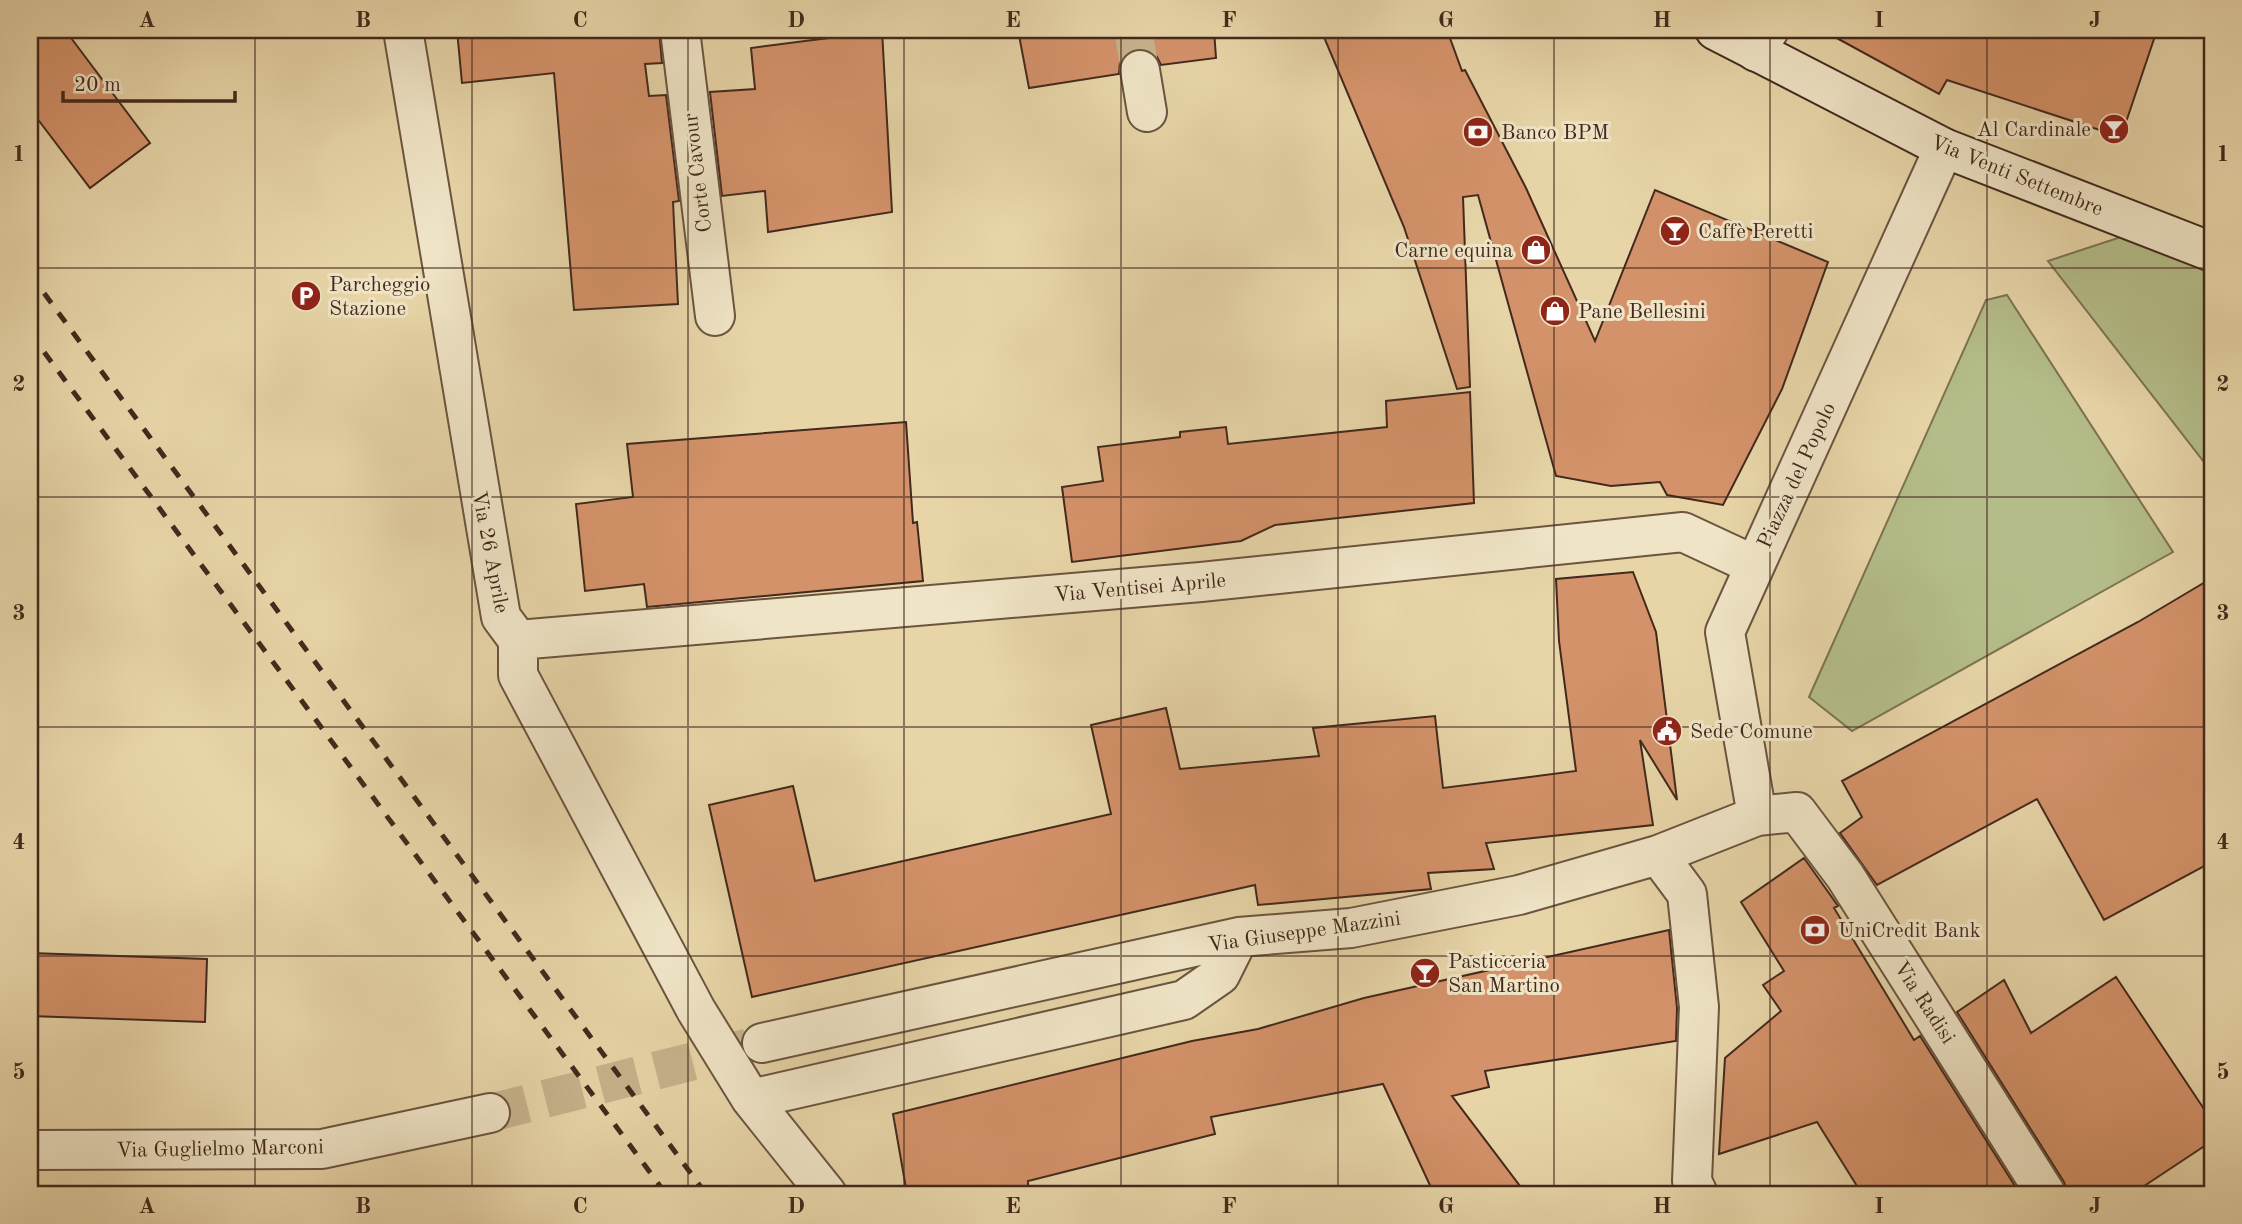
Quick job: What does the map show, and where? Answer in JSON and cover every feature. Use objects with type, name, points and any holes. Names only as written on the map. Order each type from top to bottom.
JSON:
[{"type":"street","name":"Via 26 Aprile","points":[[404,30],[501,617],[518,640],[518,675],[696,1010],[751,1099],[827,1194]]},
{"type":"street","name":"Corte Cavour","points":[[680,30],[715,316]]},
{"type":"street","name":"Via Venti Settembre","points":[[1715,30],[1763,41],[1944,148],[2212,252]]},
{"type":"street","points":[[1140,70],[1147,112]]},
{"type":"street","name":"Piazza del Popolo","points":[[1757,816],[1725,632],[1944,148]]},
{"type":"street","name":"Via Ventisei Aprile","points":[[518,640],[1201,582],[1683,532],[1754,565]]},
{"type":"street","name":"Via Radisi","points":[[1757,816],[1797,813],[1805,823],[1845,876],[2046,1194]]},
{"type":"street","name":"Via Giuseppe Mazzini","points":[[762,1043],[1239,937],[1351,928],[1506,898],[1658,855],[1757,816]]},
{"type":"street","points":[[1658,855],[1686,894],[1688,902],[1699,1007],[1692,1181],[1698,1194]]},
{"type":"street","points":[[751,1099],[1184,1000],[1220,975],[1239,937]]},
{"type":"street","name":"Via Guglielmo Marconi","points":[[30,1150],[322,1149],[490,1114]]},
{"type":"green space","points":[[2136,232],[2212,260],[2211,471],[2048,261]]},
{"type":"green space","points":[[2007,295],[2173,552],[1852,731],[1809,697],[1986,300]]},
{"type":"building","points":[[30,30],[65,30],[150,143],[90,188],[30,109]]},
{"type":"building","points":[[457,30],[659,30],[662,63],[645,64],[649,96],[666,95],[679,201],[673,202],[678,304],[574,310],[554,73],[462,83]]},
{"type":"building","points":[[836,30],[882,30],[892,212],[768,232],[765,191],[722,196],[710,92],[755,89],[751,48],[836,37]]},
{"type":"building","points":[[1018,30],[1214,30],[1216,58],[1161,65],[1157,57],[1148,50],[1136,49],[1127,53],[1120,62],[1119,74],[1029,88]]},
{"type":"building","points":[[1321,30],[1447,30],[1462,71],[1465,70],[1526,188],[1595,341],[1655,190],[1828,262],[1782,389],[1723,505],[1667,495],[1660,482],[1611,486],[1556,476],[1478,195],[1463,197],[1470,387],[1457,389],[1404,227]]},
{"type":"building","points":[[1822,30],[2157,30],[2121,137],[1947,80],[1939,94]]},
{"type":"building","points":[[1470,392],[1474,503],[1275,525],[1241,541],[1072,562],[1062,487],[1103,481],[1098,447],[1180,437],[1180,432],[1226,427],[1228,444],[1387,427],[1386,401]]},
{"type":"building","points":[[906,422],[913,523],[917,522],[923,581],[647,607],[644,584],[585,591],[576,504],[633,497],[627,444]]},
{"type":"building","points":[[1633,572],[1656,632],[1677,800],[1640,740],[1653,825],[1486,843],[1494,869],[1428,873],[1431,889],[1258,905],[1255,885],[752,997],[709,805],[793,786],[815,881],[1111,814],[1091,725],[1166,708],[1180,769],[1319,756],[1313,728],[1435,716],[1443,788],[1576,771],[1559,641],[1556,579]]},
{"type":"building","points":[[2212,578],[2212,862],[2104,920],[2037,799],[1877,885],[1840,833],[1862,817],[1842,781],[2138,622]]},
{"type":"building","points":[[1804,858],[1838,906],[1834,908],[1914,1040],[1920,1036],[2020,1194],[1862,1194],[1817,1122],[1719,1154],[1725,1058],[1781,1011],[1763,985],[1784,971],[1741,902]]},
{"type":"building","points":[[1669,930],[1677,1008],[1676,1041],[1485,1071],[1489,1087],[1452,1096],[1526,1194],[1434,1194],[1383,1084],[1211,1117],[1215,1134],[1028,1181],[1028,1194],[907,1194],[893,1114],[1192,1041],[1258,1029],[1364,998]]},
{"type":"building","points":[[30,953],[207,959],[205,1022],[30,1016]]},
{"type":"building","points":[[2116,977],[2212,1121],[2212,1141],[2132,1194],[2068,1194],[2064,1182],[1957,1012],[2004,980],[2031,1033]]},
{"type":"tunnel","points":[[1133,30],[1140,70]]},
{"type":"tunnel","points":[[490,1113],[753,1046]]},
{"type":"railway","points":[[30,274],[706,1194]]},
{"type":"railway","points":[[30,333],[666,1194]]},
{"type":"place","name":"Al Cardinale","points":[[2114,129]]},
{"type":"place","name":"Banco BPM","points":[[1478,132]]},
{"type":"place","name":"Caffè Peretti","points":[[1675,231]]},
{"type":"place","name":"Carne equina","points":[[1536,250]]},
{"type":"place","name":"Parcheggio Stazione","points":[[306,296]]},
{"type":"place","name":"Pane Bellesini","points":[[1555,311]]},
{"type":"place","name":"Sede Comune","points":[[1667,731]]},
{"type":"place","name":"UniCredit Bank","points":[[1815,930]]},
{"type":"place","name":"Pasticceria San Martino","points":[[1425,973]]}]
